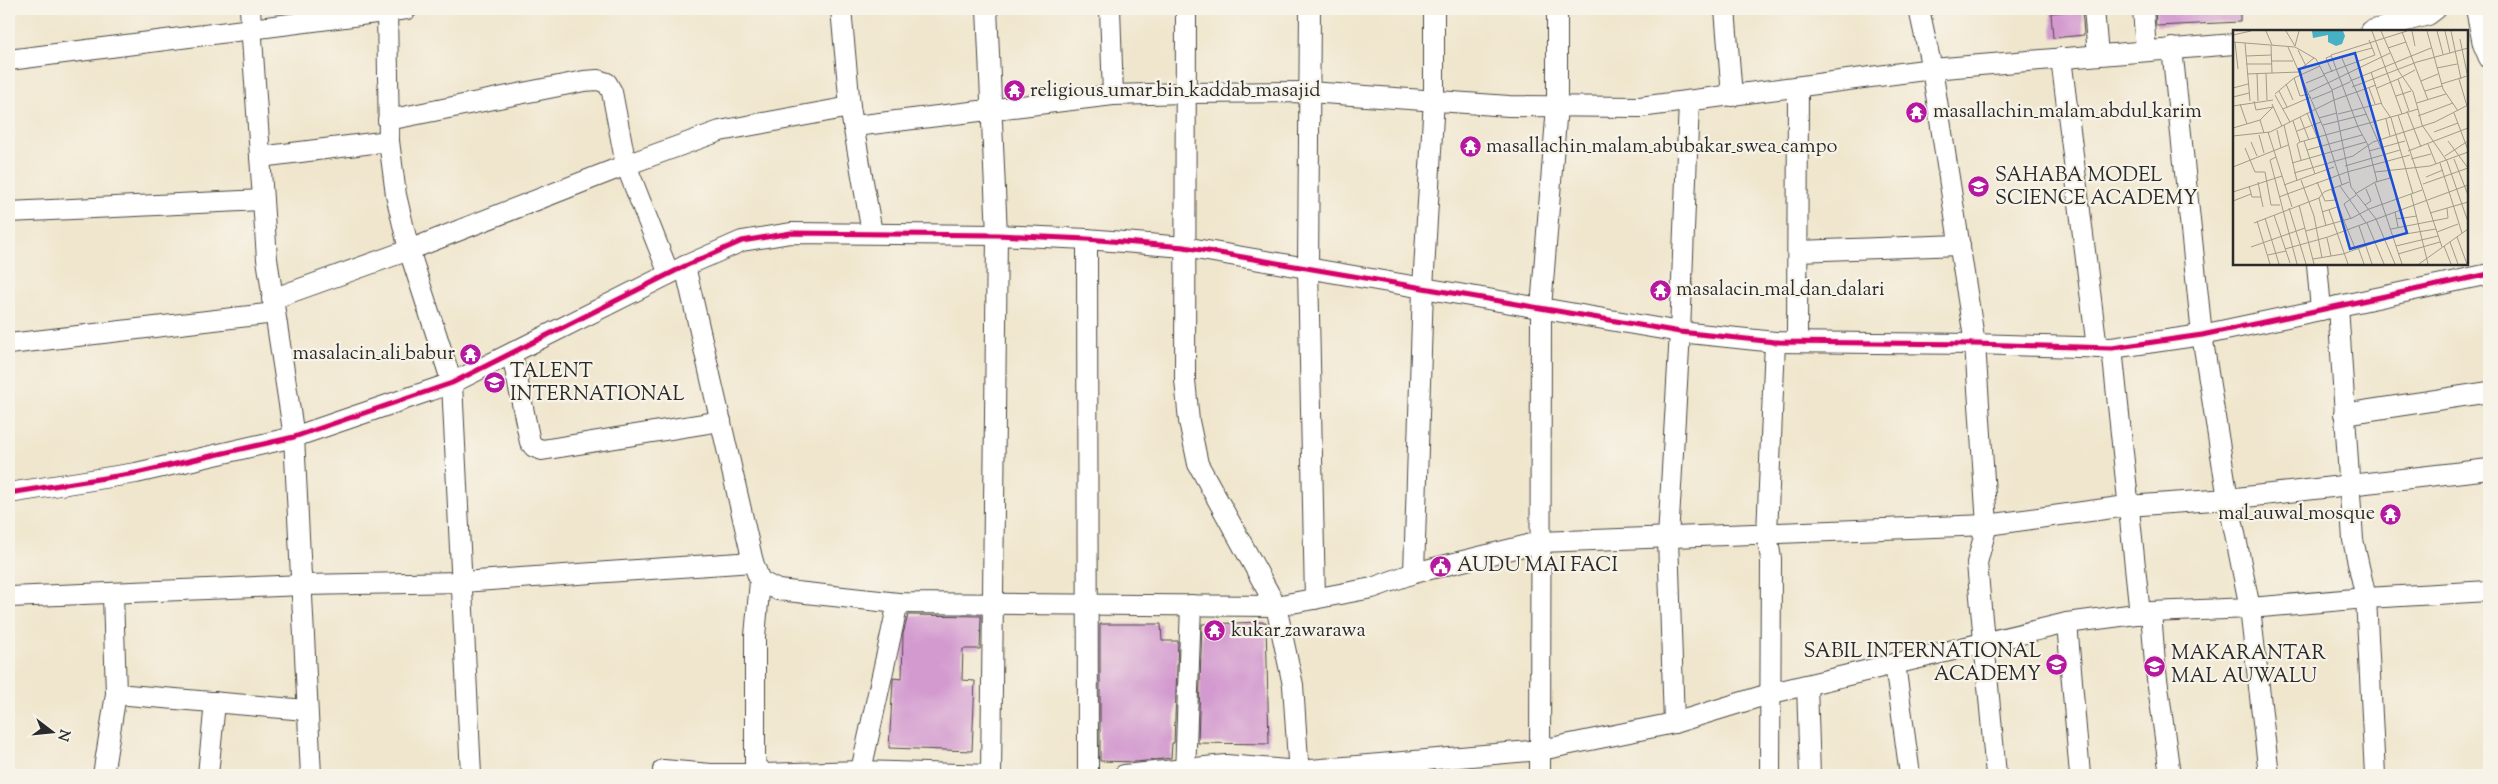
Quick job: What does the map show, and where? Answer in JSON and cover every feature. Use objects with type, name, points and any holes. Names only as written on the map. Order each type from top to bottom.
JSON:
[{"type":"street","points":[[250,9],[263,200],[273,306],[294,437],[303,585],[306,710],[311,775]]},
{"type":"street","points":[[9,60],[387,10],[407,9]]},
{"type":"street","points":[[840,9],[850,106],[855,126],[872,233]]},
{"type":"street","points":[[663,770],[711,774],[860,773],[990,775],[994,603],[997,235],[987,9]]},
{"type":"street","points":[[1110,9],[1113,95]]},
{"type":"street","points":[[1186,9],[1184,247],[1185,380],[1189,421],[1198,464],[1276,606],[1292,685],[1299,773]]},
{"type":"street","points":[[1310,9],[1308,268],[1315,599]]},
{"type":"street","points":[[1414,574],[1423,288],[1434,99],[1434,9]]},
{"type":"street","points":[[1540,775],[1541,308],[1558,106],[1557,9]]},
{"type":"street","points":[[1725,9],[1732,96]]},
{"type":"street","points":[[1919,9],[1932,69],[1975,344],[1987,525],[1977,563],[1986,643],[1996,775]]},
{"type":"street","points":[[2094,9],[2098,54]]},
{"type":"street","points":[[2143,9],[2146,51]]},
{"type":"street","points":[[2374,30],[2428,15],[2436,9]]},
{"type":"street","points":[[2476,9],[2483,44],[2489,58]]},
{"type":"street","points":[[387,10],[388,141],[396,195],[409,250],[452,383],[471,775]]},
{"type":"street","points":[[855,126],[1113,95],[1185,93],[1309,92],[1434,99],[1509,106],[1640,107],[1932,69],[2233,44]]},
{"type":"street","points":[[2172,48],[2202,335],[2228,498],[2250,608],[2269,775]]},
{"type":"street","points":[[2061,58],[2127,506],[2154,664],[2170,775]]},
{"type":"street","points":[[388,120],[598,80],[607,83],[612,92],[626,165],[677,270],[721,421],[753,562],[760,581],[755,636],[755,763],[763,774]]},
{"type":"street","points":[[1797,342],[1798,87]]},
{"type":"street","points":[[1674,723],[1668,538],[1680,332],[1689,102]]},
{"type":"street","points":[[9,344],[273,306],[409,250],[626,165],[720,131],[850,106]]},
{"type":"street","points":[[260,157],[388,141]]},
{"type":"street","points":[[9,212],[263,200]]},
{"type":"street","points":[[9,493],[136,473],[294,437],[452,383],[677,270],[742,242],[783,234],[997,235],[1087,239],[1184,247],[1680,332],[1775,342],[1975,344],[2104,348],[2202,335],[2330,308],[2454,272],[2489,274]]},
{"type":"street","points":[[1087,239],[1088,775]]},
{"type":"street","points":[[1798,250],[1960,245]]},
{"type":"street","points":[[2317,265],[2330,308],[2344,414],[2353,540],[2366,598],[2375,775]]},
{"type":"street","points":[[1770,775],[1772,693],[1771,559],[1766,534],[1775,342]]},
{"type":"street","points":[[512,354],[530,442],[534,447],[542,450],[721,421]]},
{"type":"street","points":[[2344,414],[2489,392]]},
{"type":"street","points":[[760,581],[778,590],[898,603],[1276,606],[1372,588],[1414,574],[1540,542],[1987,525],[2127,506],[2228,498],[2489,469]]},
{"type":"street","points":[[9,597],[303,585],[462,582],[753,562]]},
{"type":"street","points":[[1124,775],[1185,772],[1226,765],[1299,773],[1541,750],[1674,723],[1772,693],[2067,623],[2145,613],[2250,608],[2366,598],[2489,591]]},
{"type":"street","points":[[104,775],[116,694],[113,594]]},
{"type":"street","points":[[860,773],[898,603]]},
{"type":"street","points":[[1185,772],[1190,606]]},
{"type":"street","points":[[2067,623],[2080,775]]},
{"type":"street","points":[[1895,664],[1910,775]]},
{"type":"street","points":[[1807,685],[1810,775]]},
{"type":"street","points":[[116,694],[306,710]]},
{"type":"street","points":[[208,775],[215,702]]},
{"type":"building","points":[[2155,9],[2240,9],[2240,22],[2156,26]]},
{"type":"building","points":[[2082,10],[2084,35],[2053,38],[2051,13]]},
{"type":"building","points":[[908,615],[981,616],[980,649],[963,649],[962,680],[975,681],[972,751],[889,748],[893,678],[902,679],[903,634]]},
{"type":"building","points":[[1266,622],[1269,744],[1198,743],[1202,624]]},
{"type":"building","points":[[1100,624],[1161,624],[1162,641],[1178,641],[1174,743],[1172,743],[1171,758],[1137,762],[1100,761]]},
{"type":"cycle path","points":[[9,493],[136,473],[294,437],[452,383],[685,266],[742,241],[791,233],[997,235],[1087,239],[1184,247],[1680,332],[1775,342],[1975,344],[2112,348],[2202,335],[2489,274]]},
{"type":"place","name":"religious_umar_bin_kaddab_masajid","points":[[1014,91]]},
{"type":"place","name":"masallachin_malam_abdul_karim","points":[[1917,112]]},
{"type":"place","name":"masallachin_malam_abubakar_swea_campo","points":[[1470,147]]},
{"type":"place","name":"SAHABA MODEL SCIENCE ACADEMY","points":[[1979,187]]},
{"type":"place","name":"masalacin_mal_dan_dalari","points":[[1660,290]]},
{"type":"place","name":"masalacin_ali_babur","points":[[471,354]]},
{"type":"place","name":"TALENT INTERNATIONAL","points":[[494,383]]},
{"type":"place","name":"mal_auwal_mosque","points":[[2391,514]]},
{"type":"place","name":"AUDU MAI FACI","points":[[1441,566]]},
{"type":"place","name":"kukar_zawarawa","points":[[1215,631]]},
{"type":"place","name":"SABIL INTERNATIONAL ACADEMY","points":[[2057,664]]},
{"type":"place","name":"MAKARANTAR MAL AUWALU","points":[[2155,666]]}]
